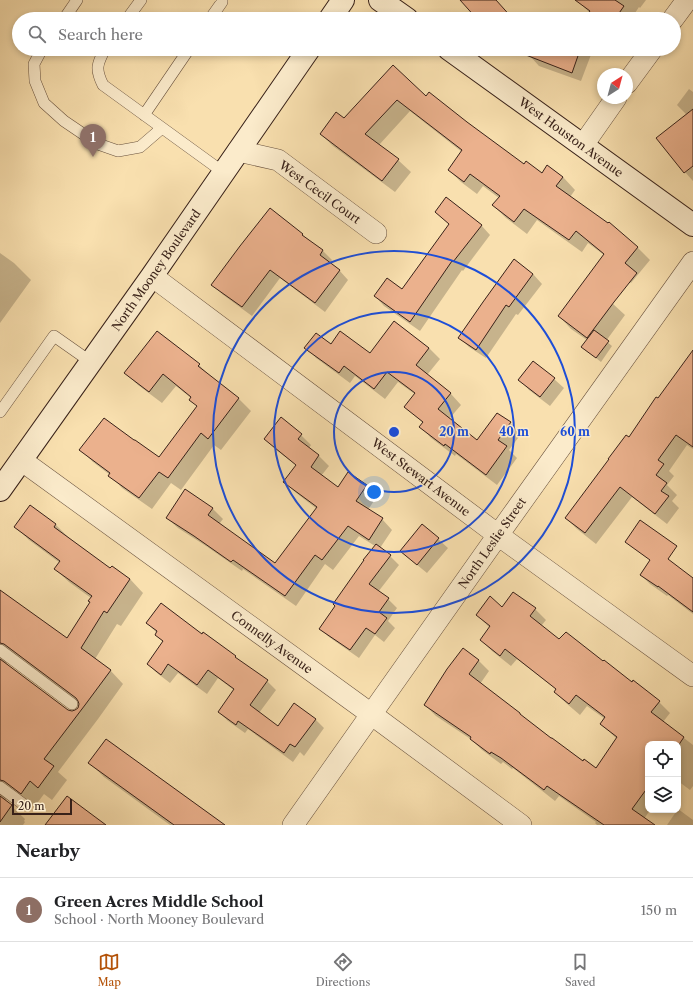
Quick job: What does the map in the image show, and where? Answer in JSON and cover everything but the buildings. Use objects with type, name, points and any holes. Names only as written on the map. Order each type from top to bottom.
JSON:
[{"type":"street","points":[[335,12],[343,0]]},
{"type":"street","points":[[380,0],[397,12]]},
{"type":"street","points":[[679,12],[687,0]]},
{"type":"street","name":"North Mooney Boulevard","points":[[0,490],[152,276],[304,56]]},
{"type":"street","name":"West Houston Avenue","points":[[459,56],[693,225]]},
{"type":"street","points":[[633,75],[647,56]]},
{"type":"street","points":[[583,145],[612,104]]},
{"type":"street","name":"West Cecil Court","points":[[238,151],[278,160],[376,233]]},
{"type":"street","name":"North Leslie Street","points":[[292,825],[693,262]]},
{"type":"street","name":"West Stewart Avenue","points":[[152,276],[498,535],[693,676]]},
{"type":"street","name":"Connelly Avenue","points":[[21,460],[371,714],[521,825]]},
{"type":"lane","points":[[69,12],[77,0]]},
{"type":"lane","points":[[132,12],[141,0]]},
{"type":"lane","points":[[214,12],[222,0]]},
{"type":"lane","points":[[38,56],[34,64],[34,81],[44,102],[64,121],[98,144],[118,151],[140,147],[162,128]]},
{"type":"lane","points":[[101,56],[98,62],[97,70],[103,85],[223,172]]},
{"type":"lane","points":[[144,115],[184,56]]},
{"type":"lane","points":[[0,412],[54,336],[91,362]]},
{"type":"lane","points":[[0,650],[72,704]]},
{"type":"lane","points":[[0,787],[23,804]]},
{"type":"place","name":"Green Acres Middle School","points":[[93,157]]}]
